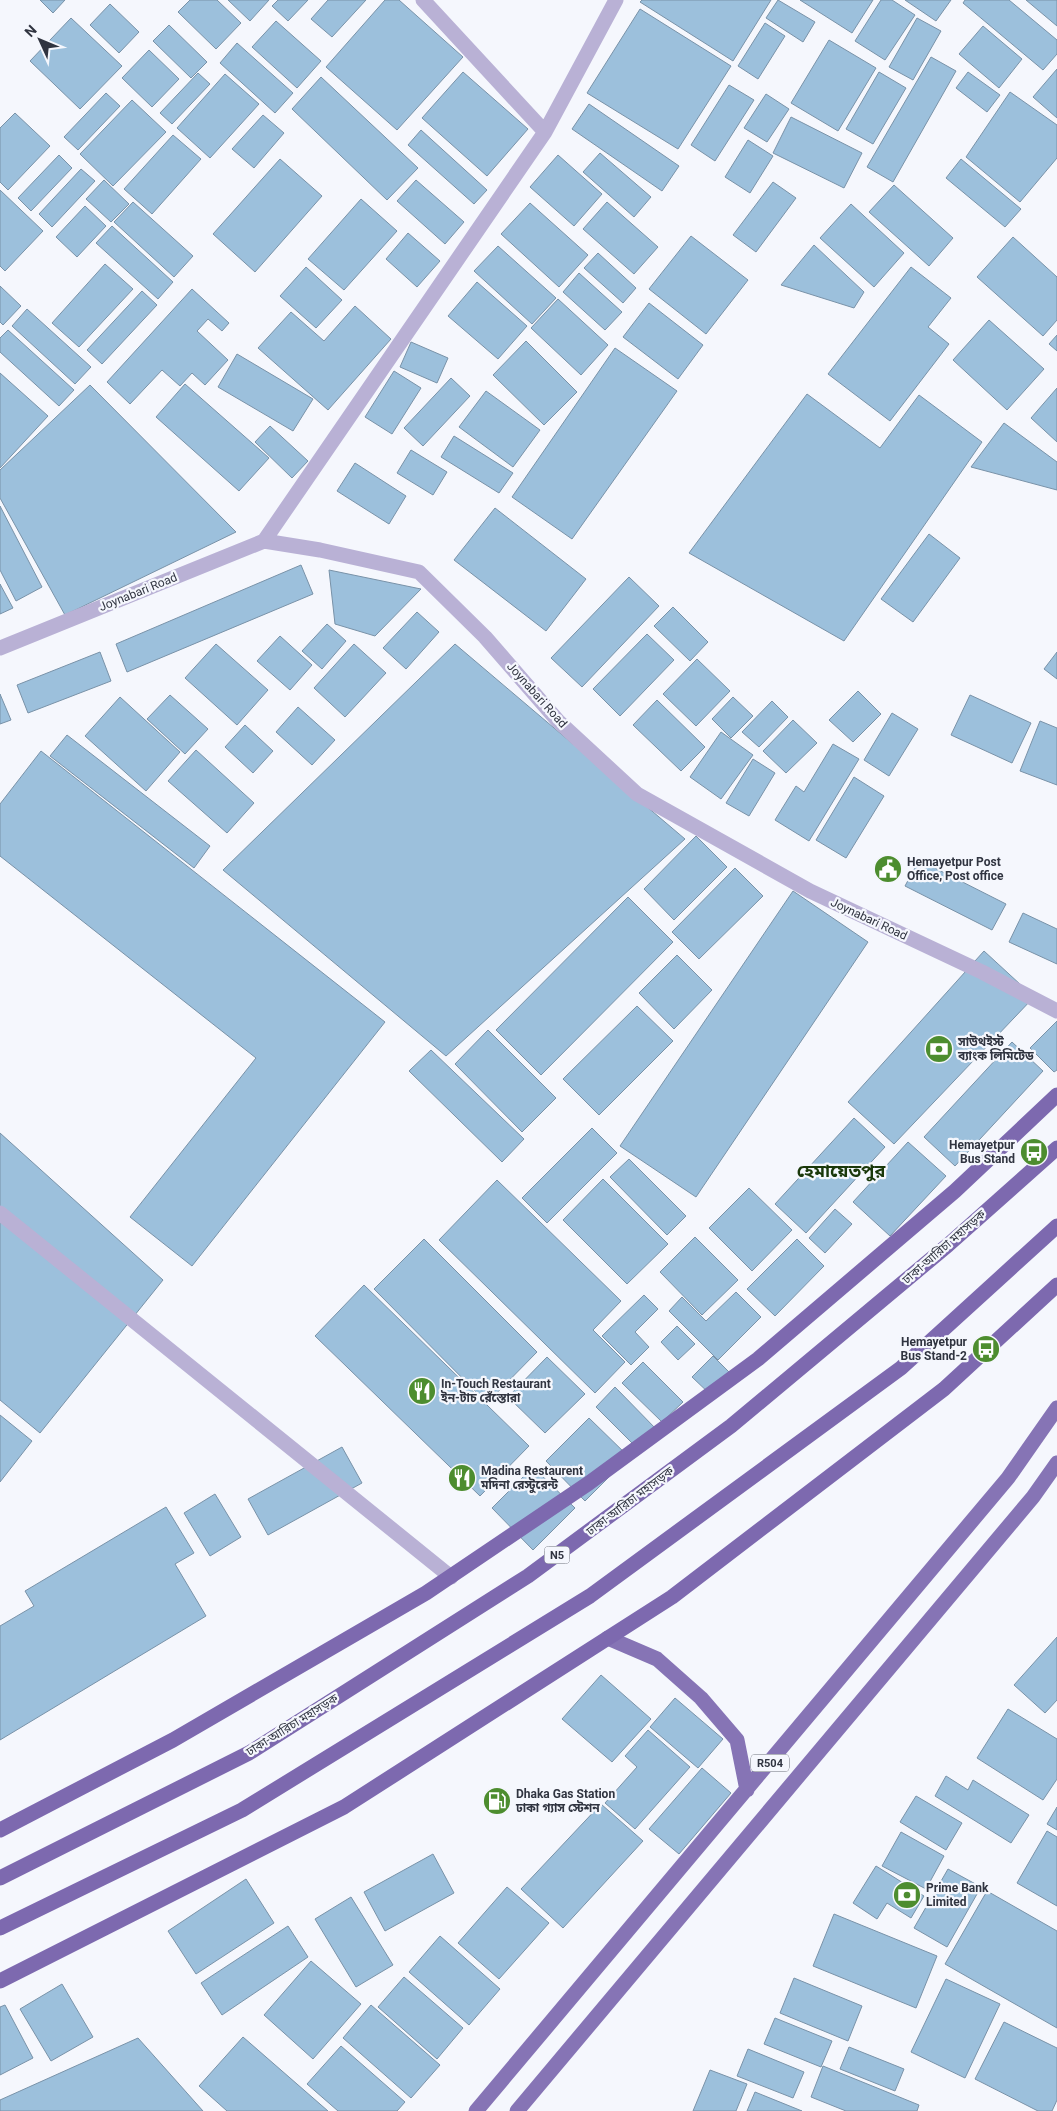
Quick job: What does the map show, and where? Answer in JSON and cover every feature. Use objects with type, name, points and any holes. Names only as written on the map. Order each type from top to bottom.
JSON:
[{"type":"highway","points":[[0,1830],[173,1740],[451,1577],[589,1483],[758,1359],[954,1191],[1057,1095]]},
{"type":"highway","name":"ঢাকা-আরিচা মহাসড়ক","points":[[0,1878],[249,1753],[528,1576],[731,1426],[948,1245],[1057,1148]]},
{"type":"highway","points":[[0,1928],[242,1810],[590,1596],[901,1368],[1057,1226]]},
{"type":"highway","points":[[0,1981],[344,1807],[672,1597],[944,1388],[1057,1285]]},
{"type":"main road","name":"R504","points":[[476,2111],[1008,1478],[1057,1408]]},
{"type":"main road","name":"R504","points":[[517,2111],[1033,1497],[1057,1463]]},
{"type":"main road","points":[[608,1638],[657,1659],[701,1698],[737,1740],[747,1790]]},
{"type":"street","points":[[422,0],[545,132]]},
{"type":"street","points":[[264,541],[545,132],[616,0]]},
{"type":"street","name":"Joynabari Road","points":[[0,648],[264,541],[320,550],[419,572],[485,637],[558,721],[637,794],[810,891],[982,972],[1057,1011]]},
{"type":"street","points":[[0,1213],[451,1577]]},
{"type":"building","points":[[40,0],[65,0],[53,13]]},
{"type":"building","points":[[190,0],[217,0],[241,23],[216,49],[178,12]]},
{"type":"building","points":[[228,0],[269,0],[250,21]]},
{"type":"building","points":[[278,0],[308,0],[288,21],[272,6]]},
{"type":"building","points":[[328,0],[366,0],[332,37],[311,19]]},
{"type":"building","points":[[385,0],[399,0],[463,57],[397,130],[326,67]]},
{"type":"building","points":[[642,0],[771,0],[733,61],[640,2]]},
{"type":"building","points":[[778,0],[815,22],[803,42],[766,18]]},
{"type":"building","points":[[800,0],[873,0],[852,33]]},
{"type":"building","points":[[881,0],[892,0],[915,15],[885,60],[855,41]]},
{"type":"building","points":[[905,0],[951,0],[936,21]]},
{"type":"building","points":[[965,0],[1009,0],[1057,40],[1057,54],[1043,70],[963,3]]},
{"type":"building","points":[[1026,0],[1057,0],[1057,26]]},
{"type":"building","points":[[110,4],[139,32],[119,53],[90,25]]},
{"type":"building","points":[[640,9],[731,66],[678,149],[587,93]]},
{"type":"building","points":[[71,18],[122,66],[80,109],[30,61]]},
{"type":"building","points":[[917,18],[941,31],[913,80],[889,67]]},
{"type":"building","points":[[276,21],[321,61],[297,88],[252,47]]},
{"type":"building","points":[[765,23],[785,36],[758,79],[738,66]]},
{"type":"building","points":[[169,25],[207,62],[191,78],[153,41]]},
{"type":"building","points":[[983,26],[1022,59],[999,88],[959,54]]},
{"type":"building","points":[[829,40],[876,68],[838,131],[791,103]]},
{"type":"building","points":[[237,43],[293,93],[275,113],[220,63]]},
{"type":"building","points":[[149,50],[179,79],[152,107],[122,78]]},
{"type":"building","points":[[931,57],[956,71],[893,182],[867,167]]},
{"type":"building","points":[[1057,69],[1057,118],[1033,97]]},
{"type":"building","points":[[463,72],[528,129],[487,176],[422,118]]},
{"type":"building","points":[[879,72],[906,88],[873,144],[846,129]]},
{"type":"building","points":[[968,72],[1000,95],[987,112],[956,88]]},
{"type":"building","points":[[198,73],[210,84],[172,124],[160,113]]},
{"type":"building","points":[[225,74],[259,104],[210,158],[177,128]]},
{"type":"building","points":[[321,77],[418,168],[387,200],[292,109]]},
{"type":"building","points":[[729,85],[754,100],[715,161],[691,145]]},
{"type":"building","points":[[1010,92],[1057,125],[1057,158],[1020,202],[966,157]]},
{"type":"building","points":[[106,93],[120,106],[78,150],[64,137]]},
{"type":"building","points":[[766,94],[789,109],[767,142],[744,128]]},
{"type":"building","points":[[132,100],[166,132],[113,186],[80,154]]},
{"type":"building","points":[[589,104],[679,166],[662,191],[572,129]]},
{"type":"building","points":[[15,113],[50,146],[8,190],[0,182],[0,128]]},
{"type":"building","points":[[263,115],[284,133],[254,168],[232,149]]},
{"type":"building","points":[[791,117],[862,153],[844,188],[773,153]]},
{"type":"building","points":[[421,130],[487,190],[474,204],[408,145]]},
{"type":"building","points":[[173,135],[201,159],[152,214],[124,189]]},
{"type":"building","points":[[748,140],[773,156],[750,193],[725,177]]},
{"type":"building","points":[[600,153],[651,197],[634,217],[583,172]]},
{"type":"building","points":[[59,155],[72,168],[31,211],[18,198]]},
{"type":"building","points":[[558,155],[602,194],[574,226],[530,187]]},
{"type":"building","points":[[280,159],[322,196],[255,272],[213,234]]},
{"type":"building","points":[[961,159],[1021,209],[1005,227],[946,178]]},
{"type":"building","points":[[81,169],[95,181],[52,227],[39,214]]},
{"type":"building","points":[[104,180],[129,204],[111,222],[86,199]]},
{"type":"building","points":[[416,180],[464,222],[445,244],[397,201]]},
{"type":"building","points":[[773,182],[796,198],[756,252],[733,235]]},
{"type":"building","points":[[894,185],[953,238],[929,266],[869,212]]},
{"type":"building","points":[[0,190],[43,231],[5,271],[0,266]]},
{"type":"building","points":[[361,199],[397,231],[344,290],[308,259]]},
{"type":"building","points":[[133,202],[193,256],[174,277],[114,222]]},
{"type":"building","points":[[607,202],[658,247],[634,274],[583,229]]},
{"type":"building","points":[[530,203],[588,255],[559,287],[501,234]]},
{"type":"building","points":[[851,204],[904,253],[874,287],[820,238]]},
{"type":"building","points":[[85,206],[106,226],[77,257],[56,237]]},
{"type":"building","points":[[112,226],[173,282],[158,299],[96,243]]},
{"type":"building","points":[[408,233],[440,261],[417,287],[386,259]]},
{"type":"building","points":[[691,236],[748,280],[706,334],[649,289]]},
{"type":"building","points":[[1013,237],[1057,277],[1057,320],[1043,336],[977,277]]},
{"type":"building","points":[[814,245],[864,292],[854,308],[781,285]]},
{"type":"building","points":[[498,246],[556,298],[532,324],[474,271]]},
{"type":"building","points":[[598,253],[636,288],[623,303],[584,268]]},
{"type":"building","points":[[105,264],[133,289],[79,347],[52,323]]},
{"type":"building","points":[[306,267],[342,300],[316,328],[280,296]]},
{"type":"building","points":[[911,267],[951,298],[928,327],[949,344],[890,421],[828,374]]},
{"type":"building","points":[[579,273],[622,312],[605,330],[563,292]]},
{"type":"building","points":[[477,282],[527,326],[498,359],[448,316]]},
{"type":"building","points":[[0,286],[21,306],[3,325],[0,322]]},
{"type":"building","points":[[192,289],[229,323],[222,331],[208,319],[197,331],[228,360],[205,385],[192,373],[180,386],[162,370],[130,404],[107,382]]},
{"type":"building","points":[[142,291],[157,305],[102,364],[87,350]]},
{"type":"building","points":[[558,299],[608,345],[581,375],[531,328]]},
{"type":"building","points":[[649,303],[703,345],[678,379],[623,337]]},
{"type":"building","points":[[355,306],[391,339],[328,410],[258,348],[291,312],[324,341]]},
{"type":"building","points":[[27,309],[91,367],[75,384],[12,326]]},
{"type":"building","points":[[989,320],[1044,369],[1007,410],[953,360]]},
{"type":"building","points":[[8,330],[74,390],[59,406],[0,352],[0,338]]},
{"type":"building","points":[[1057,335],[1057,351],[1049,344]]},
{"type":"building","points":[[526,341],[577,392],[544,425],[493,375]]},
{"type":"building","points":[[411,342],[448,358],[437,383],[400,367]]},
{"type":"building","points":[[615,348],[677,391],[572,539],[512,497]]},
{"type":"building","points":[[237,354],[313,399],[293,431],[218,387]]},
{"type":"building","points":[[394,371],[421,388],[392,434],[365,417]]},
{"type":"building","points":[[0,373],[48,416],[0,468]]},
{"type":"building","points":[[451,378],[470,396],[423,446],[404,428]]},
{"type":"building","points":[[185,384],[269,458],[239,491],[156,417]]},
{"type":"building","points":[[90,385],[236,532],[65,615],[0,498],[0,470]]},
{"type":"building","points":[[1057,388],[1057,442],[1031,418]]},
{"type":"building","points":[[486,391],[540,430],[513,467],[459,427]]},
{"type":"building","points":[[807,394],[880,448],[919,395],[982,442],[844,641],[689,553]]},
{"type":"building","points":[[1004,423],[1057,462],[1057,490],[971,467]]},
{"type":"building","points":[[270,426],[308,461],[292,478],[255,442]]},
{"type":"building","points":[[454,436],[513,473],[499,493],[441,457]]},
{"type":"building","points":[[411,450],[447,472],[433,495],[397,473]]},
{"type":"building","points":[[355,463],[406,496],[389,524],[337,491]]},
{"type":"building","points":[[0,506],[42,587],[16,601],[0,570]]},
{"type":"building","points":[[495,508],[586,579],[546,631],[454,560]]},
{"type":"building","points":[[929,534],[960,558],[913,622],[881,599]]},
{"type":"building","points":[[301,565],[313,594],[127,672],[116,644]]},
{"type":"building","points":[[329,570],[421,589],[375,636],[335,624]]},
{"type":"building","points":[[629,577],[659,606],[582,687],[551,658]]},
{"type":"building","points":[[0,584],[13,608],[0,614]]},
{"type":"building","points":[[673,607],[708,642],[690,661],[654,626]]},
{"type":"building","points":[[417,612],[439,632],[406,669],[383,648]]},
{"type":"building","points":[[327,624],[346,641],[322,669],[302,651]]},
{"type":"building","points":[[647,634],[674,660],[620,716],[593,689]]},
{"type":"building","points":[[280,636],[312,665],[290,690],[257,661]]},
{"type":"building","points":[[216,644],[268,690],[237,725],[185,678]]},
{"type":"building","points":[[354,644],[386,673],[345,717],[314,688]]},
{"type":"building","points":[[455,644],[685,839],[446,1056],[223,870]]},
{"type":"building","points":[[100,652],[111,681],[28,713],[17,685]]},
{"type":"building","points":[[1057,652],[1057,679],[1044,669]]},
{"type":"building","points":[[697,659],[730,691],[696,726],[663,694]]},
{"type":"building","points":[[858,691],[881,714],[853,742],[829,720]]},
{"type":"building","points":[[0,694],[11,720],[0,724]]},
{"type":"building","points":[[170,695],[208,729],[185,754],[147,719]]},
{"type":"building","points":[[970,695],[1031,723],[1012,763],[951,735]]},
{"type":"building","points":[[120,697],[180,752],[146,791],[85,736]]},
{"type":"building","points":[[733,697],[753,716],[731,738],[712,719]]},
{"type":"building","points":[[657,700],[705,747],[681,771],[633,725]]},
{"type":"building","points":[[772,701],[788,717],[759,747],[742,732]]},
{"type":"building","points":[[298,707],[335,740],[312,765],[276,732]]},
{"type":"building","points":[[892,713],[918,729],[889,776],[864,760]]},
{"type":"building","points":[[793,720],[817,743],[786,773],[763,751]]},
{"type":"building","points":[[1040,721],[1057,728],[1057,785],[1020,771]]},
{"type":"building","points":[[245,725],[273,751],[253,773],[225,747]]},
{"type":"building","points":[[721,732],[753,755],[721,799],[690,777]]},
{"type":"building","points":[[67,735],[210,846],[194,868],[50,756]]},
{"type":"building","points":[[833,744],[859,759],[809,841],[775,820],[796,786],[804,792]]},
{"type":"building","points":[[196,750],[254,803],[227,833],[168,781]]},
{"type":"building","points":[[41,751],[385,1022],[192,1266],[130,1217],[256,1058],[0,856],[0,804]]},
{"type":"building","points":[[753,759],[775,773],[749,816],[726,803]]},
{"type":"building","points":[[854,777],[884,796],[846,858],[816,840]]},
{"type":"building","points":[[696,836],[727,867],[674,920],[644,889]]},
{"type":"building","points":[[919,860],[1006,904],[992,930],[905,886]]},
{"type":"building","points":[[735,868],[763,896],[699,959],[672,932]]},
{"type":"building","points":[[793,891],[868,942],[696,1197],[620,1146]]},
{"type":"building","points":[[628,897],[673,942],[541,1075],[496,1030]]},
{"type":"building","points":[[1023,913],[1057,929],[1057,964],[1009,942]]},
{"type":"building","name":"সাউথইস্ট ব্যাংক লিমিটেড","points":[[984,951],[1034,997],[894,1144],[848,1102]]},
{"type":"building","points":[[677,955],[712,990],[674,1029],[639,993]]},
{"type":"building","points":[[637,1006],[673,1041],[599,1115],[563,1079]]},
{"type":"building","points":[[1057,1021],[1057,1070],[1054,1072],[1030,1048]]},
{"type":"building","points":[[488,1030],[556,1098],[522,1132],[455,1064]]},
{"type":"building","points":[[1012,1042],[1043,1071],[955,1166],[924,1137]]},
{"type":"building","points":[[431,1050],[524,1139],[502,1162],[409,1071]]},
{"type":"building","points":[[854,1118],[885,1147],[806,1233],[775,1204]]},
{"type":"building","points":[[592,1128],[617,1153],[547,1223],[522,1198]]},
{"type":"building","points":[[0,1133],[163,1280],[40,1433],[0,1400]]},
{"type":"building","points":[[908,1142],[946,1176],[890,1236],[853,1202]]},
{"type":"building","points":[[629,1159],[686,1216],[667,1235],[610,1177]]},
{"type":"building","points":[[603,1179],[668,1244],[627,1284],[563,1220]]},
{"type":"building","points":[[497,1180],[621,1301],[593,1330],[625,1362],[595,1393],[439,1240]]},
{"type":"building","points":[[749,1188],[792,1230],[752,1271],[709,1228]]},
{"type":"building","points":[[835,1209],[852,1224],[825,1253],[809,1238]]},
{"type":"building","points":[[695,1237],[738,1280],[702,1315],[660,1272]]},
{"type":"building","points":[[424,1239],[537,1352],[487,1403],[374,1289]]},
{"type":"building","points":[[797,1239],[824,1266],[775,1316],[747,1289]]},
{"type":"building","name":"In-Touch Restaurant ইন-টাচ রেঁস্তোরা","points":[[364,1285],[529,1446],[480,1496],[315,1336]]},
{"type":"building","points":[[736,1292],[761,1317],[718,1360],[669,1311],[682,1297],[706,1321]]},
{"type":"building","points":[[644,1295],[658,1309],[635,1332],[649,1347],[631,1365],[602,1336]]},
{"type":"building","points":[[677,1326],[695,1344],[678,1360],[661,1342]]},
{"type":"building","points":[[713,1356],[733,1376],[712,1396],[692,1377]]},
{"type":"building","points":[[547,1357],[585,1394],[545,1433],[508,1397]]},
{"type":"building","points":[[643,1362],[683,1402],[662,1422],[622,1383]]},
{"type":"building","points":[[615,1387],[658,1431],[639,1450],[596,1407]]},
{"type":"building","points":[[0,1415],[32,1441],[0,1482]]},
{"type":"building","points":[[589,1418],[629,1457],[585,1501],[546,1461]]},
{"type":"building","points":[[342,1447],[362,1483],[268,1535],[248,1499]]},
{"type":"building","points":[[533,1467],[575,1508],[533,1550],[492,1508]]},
{"type":"building","points":[[215,1494],[241,1537],[210,1556],[184,1513]]},
{"type":"building","points":[[166,1507],[194,1553],[175,1564],[206,1616],[0,1740],[0,1626],[34,1606],[25,1591]]},
{"type":"building","points":[[1057,1637],[1057,1700],[1045,1713],[1014,1685]]},
{"type":"building","points":[[601,1675],[651,1719],[612,1762],[562,1719]]},
{"type":"building","points":[[675,1698],[723,1739],[698,1768],[650,1727]]},
{"type":"building","points":[[1008,1709],[1057,1739],[1057,1779],[1043,1800],[977,1758]]},
{"type":"building","points":[[648,1730],[690,1767],[635,1829],[605,1803],[637,1767],[625,1756]]},
{"type":"building","points":[[702,1768],[731,1793],[679,1854],[649,1829]]},
{"type":"building","points":[[946,1776],[968,1790],[973,1780],[1029,1815],[1011,1843],[935,1796]]},
{"type":"building","points":[[916,1796],[962,1823],[946,1850],[900,1822]]},
{"type":"building","points":[[601,1804],[643,1841],[563,1928],[521,1889]]},
{"type":"building","points":[[1057,1807],[1057,1830],[1047,1824]]},
{"type":"building","points":[[1047,1831],[1057,1837],[1057,1906],[1017,1883]]},
{"type":"building","points":[[901,1832],[944,1856],[926,1889],[882,1866]]},
{"type":"building","points":[[433,1854],[454,1893],[385,1931],[364,1892]]},
{"type":"building","points":[[876,1866],[924,1896],[911,1918],[887,1903],[877,1919],[853,1903]]},
{"type":"building","points":[[948,1869],[981,1887],[947,1947],[914,1928]]},
{"type":"building","points":[[246,1879],[274,1923],[196,1974],[168,1931]]},
{"type":"building","points":[[507,1887],[549,1923],[499,1979],[458,1943]]},
{"type":"building","points":[[987,1891],[1057,1931],[1057,2028],[945,1964]]},
{"type":"building","points":[[351,1897],[393,1965],[356,1987],[315,1919]]},
{"type":"building","points":[[834,1914],[937,1956],[916,2008],[813,1966]]},
{"type":"building","points":[[288,1926],[308,1957],[222,2015],[201,1983]]},
{"type":"building","points":[[440,1936],[500,1989],[469,2025],[409,1972]]},
{"type":"building","points":[[311,1961],[361,2004],[313,2059],[264,2015]]},
{"type":"building","points":[[404,1977],[463,2028],[437,2059],[378,2007]]},
{"type":"building","points":[[794,1978],[862,2006],[848,2041],[780,2013]]},
{"type":"building","points":[[946,1979],[1000,2004],[965,2078],[911,2052]]},
{"type":"building","points":[[62,1984],[93,2037],[51,2061],[20,2009]]},
{"type":"building","points":[[5,2005],[33,2058],[0,2075],[0,2007]]},
{"type":"building","points":[[371,2005],[440,2065],[411,2098],[343,2038]]},
{"type":"building","points":[[775,2018],[832,2041],[821,2067],[764,2044]]},
{"type":"building","points":[[1004,2022],[1057,2048],[1057,2100],[1052,2111],[1038,2111],[975,2079]]},
{"type":"building","points":[[243,2037],[328,2111],[227,2111],[199,2086]]},
{"type":"building","points":[[138,2038],[203,2111],[0,2111],[0,2100]]},
{"type":"building","points":[[341,2046],[405,2102],[397,2111],[338,2111],[307,2084]]},
{"type":"building","points":[[849,2047],[904,2069],[895,2091],[840,2069]]},
{"type":"building","points":[[748,2049],[804,2072],[793,2098],[737,2076]]},
{"type":"building","points":[[823,2066],[919,2105],[917,2111],[846,2111],[811,2097]]},
{"type":"building","points":[[710,2070],[747,2084],[736,2111],[693,2111]]},
{"type":"building","points":[[755,2092],[802,2111],[747,2111]]},
{"type":"place","name":"Hemayetpur Post Office, Post office","points":[[888,869]]},
{"type":"place","name":"সাউথইস্ট ব্যাংক লিমিটেড","points":[[939,1049]]},
{"type":"place","name":"Hemayetpur Bus Stand","points":[[1034,1152]]},
{"type":"place","name":"Hemayetpur Bus Stand-2","points":[[986,1349]]},
{"type":"place","name":"In-Touch Restaurant ইন-টাচ রেঁস্তোরা","points":[[422,1391]]},
{"type":"place","name":"Madina Restaurent মদিনা রেস্টুরেন্ট","points":[[462,1478]]},
{"type":"place","name":"Dhaka Gas Station ঢাকা গ্যাস স্টেশন","points":[[497,1801]]},
{"type":"place","name":"Prime Bank Limited","points":[[907,1895]]},
{"type":"district","name":"হেমায়েতপুর","points":[[841,1170]]}]
